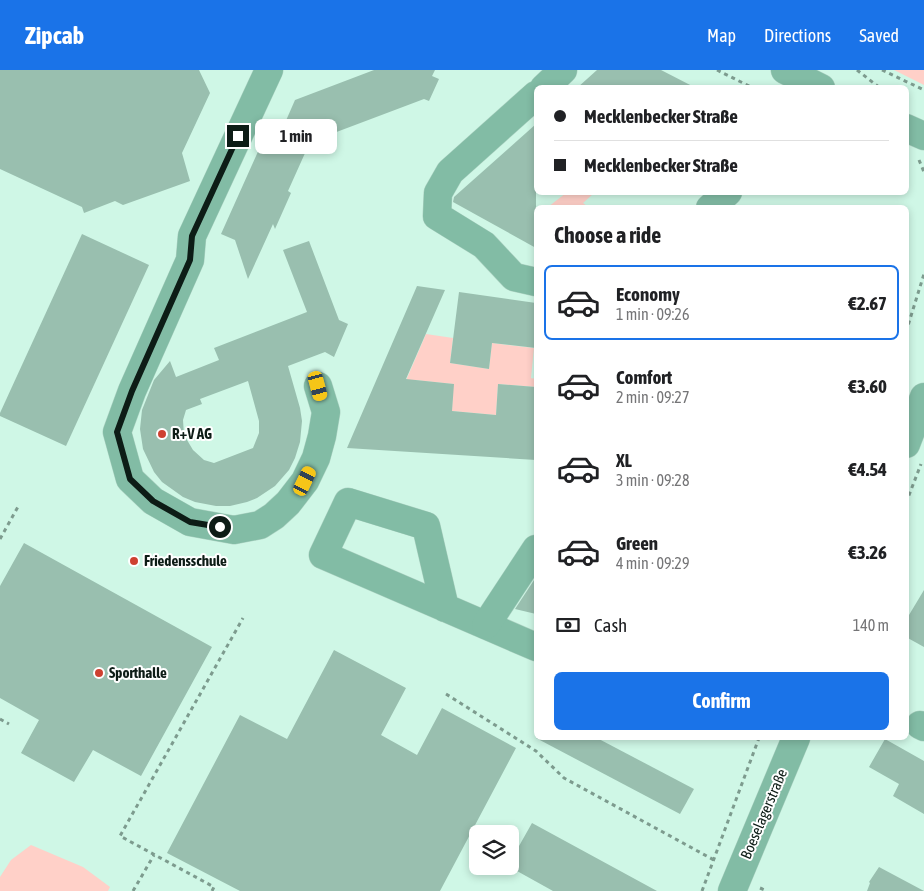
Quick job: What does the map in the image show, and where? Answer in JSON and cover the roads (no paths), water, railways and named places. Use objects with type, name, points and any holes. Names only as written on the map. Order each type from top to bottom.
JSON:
[{"type":"street","points":[[269,70],[192,236],[190,260],[132,391],[117,432],[130,479],[153,501],[190,522],[234,530],[260,525],[288,504],[305,481],[316,458],[326,412],[318,386]]},
{"type":"street","points":[[547,85],[563,70]]},
{"type":"street","points":[[779,85],[785,70],[815,85]]},
{"type":"street","points":[[534,97],[450,172],[438,193],[437,216],[484,245],[514,277],[534,282]]},
{"type":"street","points":[[909,129],[924,136]]},
{"type":"street","points":[[713,205],[725,195]]},
{"type":"street","points":[[909,436],[924,397]]},
{"type":"street","points":[[445,608],[426,526],[348,502],[323,555],[445,608],[486,625],[534,646]]},
{"type":"street","points":[[486,625],[534,552]]},
{"type":"street","name":"Boeselagerstraße","points":[[732,891],[795,740]]},
{"type":"place","name":"R+V AG","points":[[162,434]]},
{"type":"place","name":"Friedensschule","points":[[134,561]]},
{"type":"place","name":"Sporthalle","points":[[99,673]]}]
